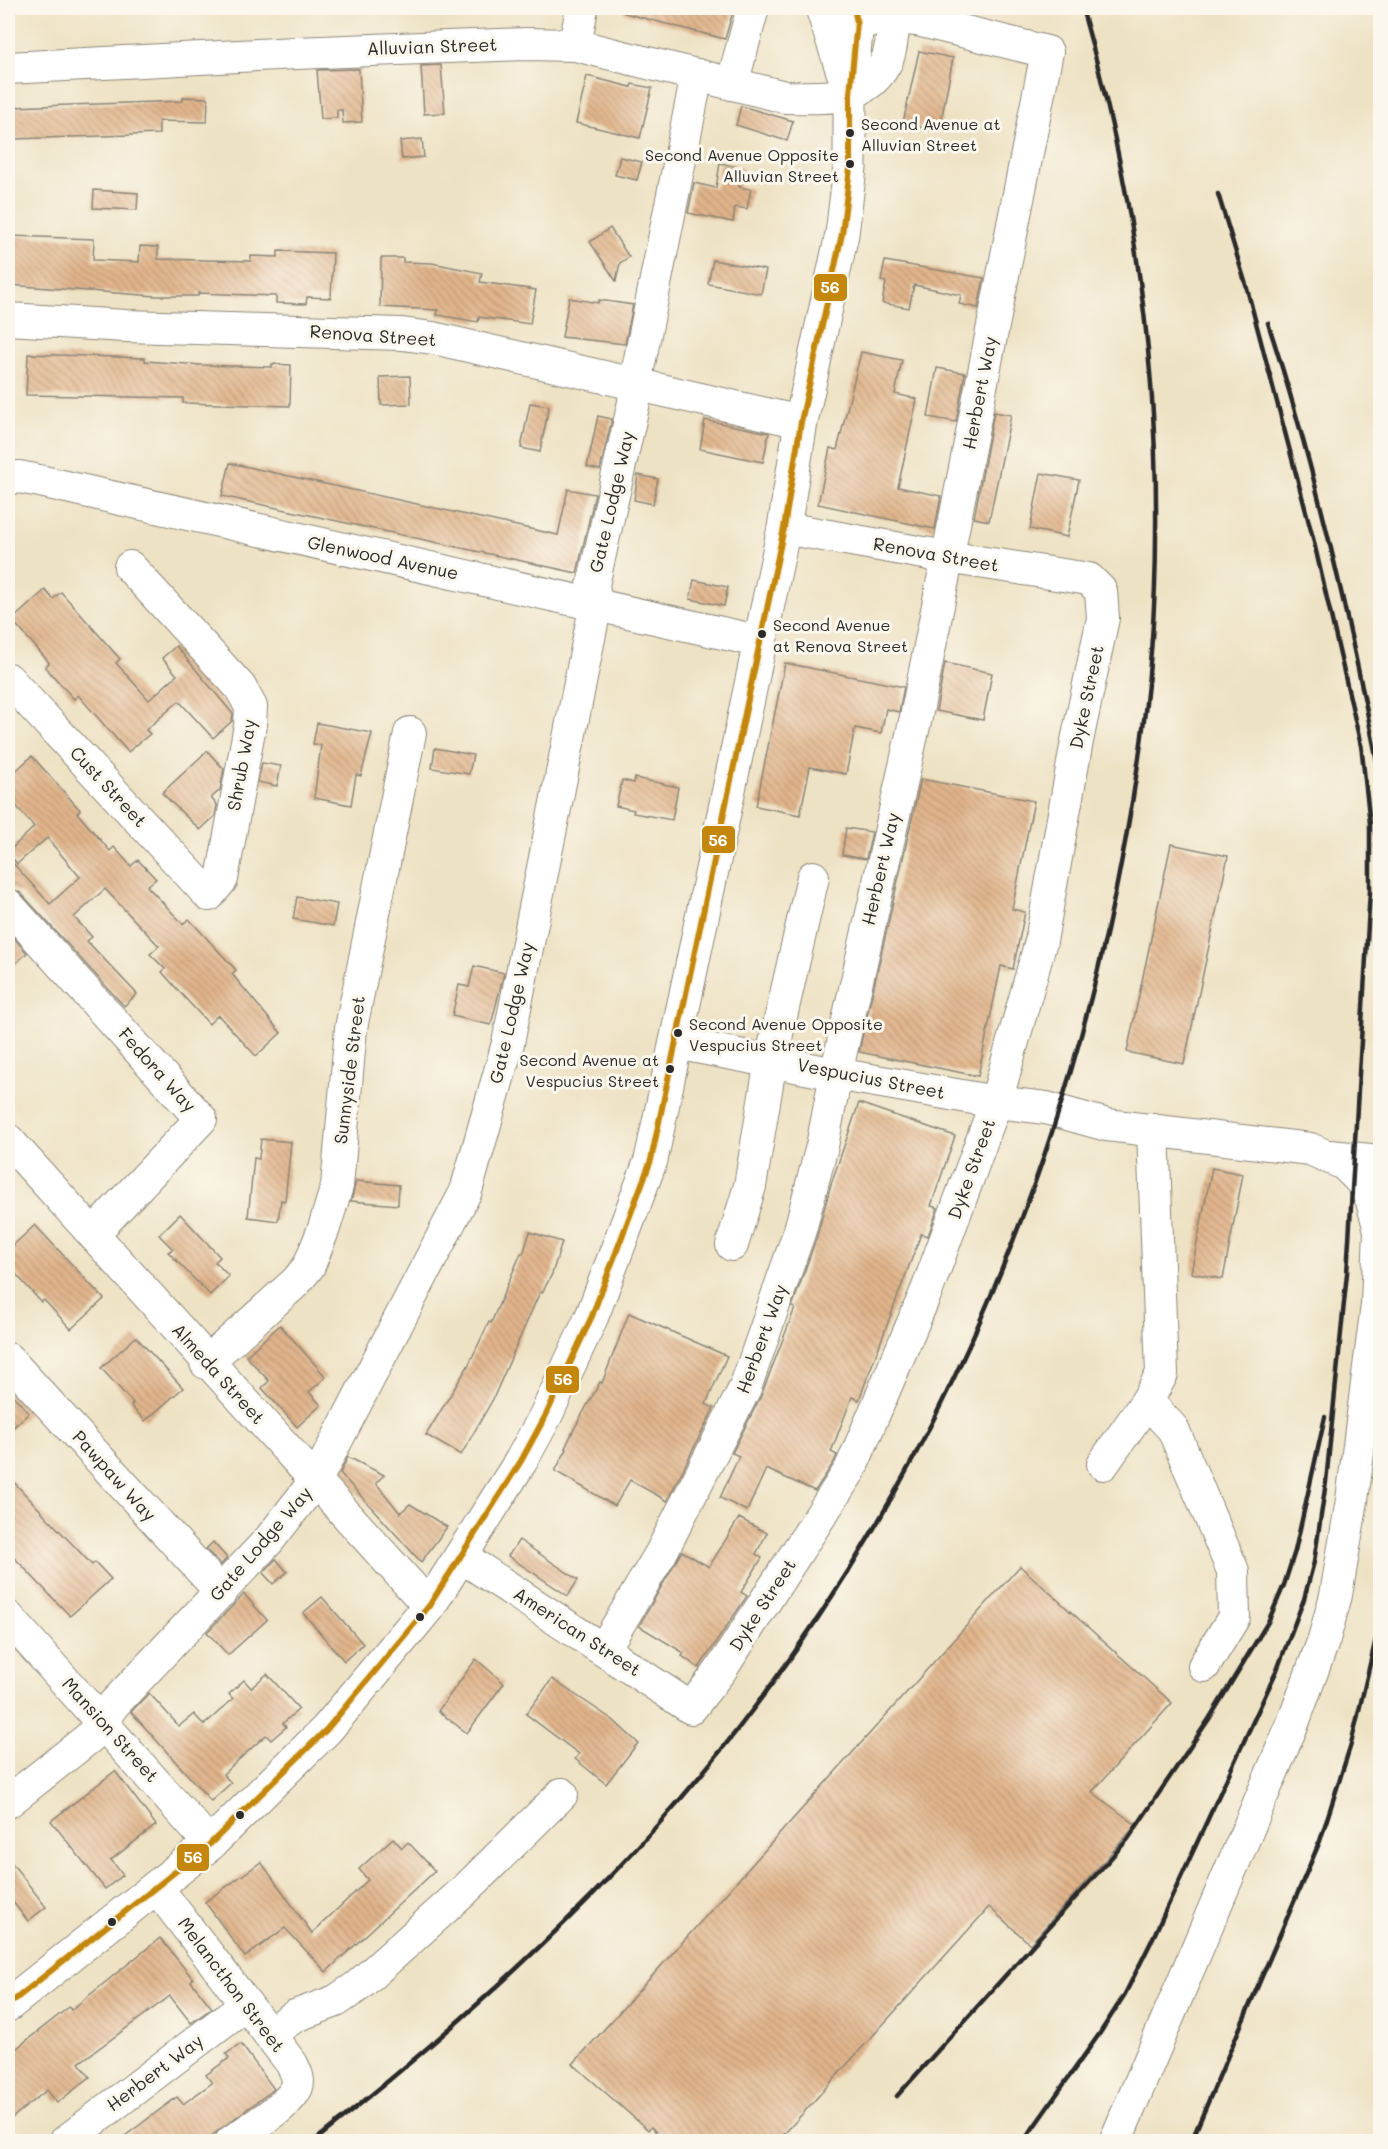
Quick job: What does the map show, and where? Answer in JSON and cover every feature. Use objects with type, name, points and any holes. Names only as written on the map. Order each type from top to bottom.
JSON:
[{"type":"main road","points":[[822,8],[850,94]]},
{"type":"main road","points":[[8,2005],[210,1844],[327,1729],[429,1606],[462,1557],[541,1424],[592,1316],[651,1160],[758,641],[784,528],[801,422],[842,234],[850,168],[850,94],[855,15]]},
{"type":"street","points":[[575,45],[582,8]]},
{"type":"street","points":[[732,84],[753,8]]},
{"type":"street","points":[[850,94],[871,82],[886,63],[895,18],[855,15]]},
{"type":"street","name":"Herbert Way","points":[[604,1649],[661,1553],[745,1388],[800,1230],[822,1146],[916,717],[946,557],[1014,229],[1047,52],[917,21],[895,18]]},
{"type":"street","name":"Alluvian Street","points":[[8,68],[296,53],[526,44],[575,45],[785,97],[850,94]]},
{"type":"street","name":"Gate Lodge Way","points":[[8,1802],[90,1737],[102,1720],[269,1540],[316,1480],[466,1191],[508,1043],[596,603],[593,585],[634,402],[635,384],[698,75]]},
{"type":"street","name":"Renova Street","points":[[8,319],[126,326],[402,334],[434,338],[801,422]]},
{"type":"street","name":"Glenwood Avenue","points":[[8,479],[19,477],[34,480],[596,603],[758,641]]},
{"type":"street","name":"Renova Street","points":[[784,528],[946,557],[1089,579]]},
{"type":"street","name":"Shrub Way","points":[[130,567],[240,687],[251,707],[250,724],[222,879],[209,895]]},
{"type":"street","name":"Dyke Street","points":[[691,1708],[720,1671],[850,1470],[927,1290],[996,1102],[1041,941],[1077,741],[1103,618],[1101,591],[1089,579]]},
{"type":"street","name":"Cust Street","points":[[8,679],[209,895]]},
{"type":"street","name":"Sunnyside Street","points":[[206,1363],[296,1282],[309,1266],[324,1228],[337,1186],[351,1029],[410,733]]},
{"type":"street","points":[[732,1245],[750,1186],[771,1060],[813,877]]},
{"type":"street","name":"Fedora Way","points":[[8,905],[201,1119],[94,1233]]},
{"type":"street","name":"Vespucius Street","points":[[676,1043],[836,1074],[996,1102],[1046,1108],[1107,1125],[1310,1149],[1329,1156]]},
{"type":"street","points":[[1103,1464],[1148,1401],[1162,1374],[1153,1130]]},
{"type":"street","name":"Almeda Street","points":[[8,1140],[94,1233],[206,1363],[316,1480],[429,1606]]},
{"type":"street","points":[[1329,1156],[1380,1161]]},
{"type":"street","points":[[1115,2142],[1297,1713],[1324,1639],[1336,1595],[1352,1500],[1377,1305],[1380,1250],[1377,1215],[1371,1198],[1353,1173],[1329,1156]]},
{"type":"street","name":"Pawpaw Way","points":[[8,1359],[221,1592]]},
{"type":"street","points":[[1148,1401],[1173,1429],[1233,1571],[1234,1617],[1204,1666]]},
{"type":"street","name":"American Street","points":[[462,1557],[691,1708]]},
{"type":"street","name":"Mansion Street","points":[[8,1617],[210,1844]]},
{"type":"street","points":[[269,2034],[296,2016],[336,2001],[358,1986],[464,1891],[562,1794]]},
{"type":"street","name":"Melancthon Street","points":[[157,1888],[292,2064],[297,2075],[298,2085],[291,2097],[231,2142]]},
{"type":"street","name":"Herbert Way","points":[[65,2142],[246,2004]]},
{"type":"building","points":[[625,8],[734,8],[725,39],[624,13]]},
{"type":"building","points":[[919,51],[953,58],[939,132],[903,123]]},
{"type":"building","points":[[441,65],[445,113],[424,114],[421,66]]},
{"type":"building","points":[[359,69],[362,122],[343,123],[342,110],[337,110],[337,118],[321,119],[317,70]]},
{"type":"building","points":[[587,76],[631,87],[632,84],[652,88],[640,138],[576,123]]},
{"type":"building","points":[[183,97],[208,98],[207,122],[159,121],[159,134],[14,139],[12,107],[183,101]]},
{"type":"building","points":[[741,106],[793,121],[787,141],[736,125]]},
{"type":"building","points":[[422,139],[424,157],[402,159],[400,141]]},
{"type":"building","points":[[620,157],[642,162],[637,180],[615,175]]},
{"type":"building","points":[[720,163],[743,168],[739,187],[751,189],[747,209],[735,207],[733,222],[688,213],[694,183],[716,188]]},
{"type":"building","points":[[94,190],[138,193],[137,210],[93,208]]},
{"type":"building","points":[[610,228],[629,257],[620,263],[616,281],[590,242]]},
{"type":"building","points":[[10,236],[94,239],[93,260],[139,262],[140,246],[158,247],[158,259],[251,261],[251,256],[278,257],[278,251],[333,253],[331,298],[307,297],[306,304],[276,303],[276,296],[198,293],[198,296],[156,296],[9,285]]},
{"type":"building","points":[[381,258],[403,258],[403,262],[432,263],[482,273],[480,282],[536,290],[530,324],[479,317],[478,322],[437,315],[438,310],[380,307]]},
{"type":"building","points":[[713,260],[766,270],[761,294],[708,284]]},
{"type":"building","points":[[885,261],[984,278],[978,308],[959,304],[961,295],[914,285],[909,308],[882,303],[886,282],[881,281]]},
{"type":"building","points":[[569,298],[598,303],[599,300],[633,305],[625,344],[562,337]]},
{"type":"building","points":[[861,352],[902,360],[895,394],[917,399],[898,487],[941,496],[935,529],[818,504],[830,448],[837,450]]},
{"type":"building","points":[[28,354],[145,358],[145,361],[201,365],[272,367],[272,364],[291,365],[290,406],[183,403],[183,398],[26,395]]},
{"type":"building","points":[[937,368],[965,373],[956,422],[928,417]]},
{"type":"building","points":[[410,376],[411,404],[381,405],[380,377]]},
{"type":"building","points":[[530,403],[549,406],[540,452],[521,448]]},
{"type":"building","points":[[994,412],[1011,415],[989,521],[974,518]]},
{"type":"building","points":[[598,416],[612,419],[600,470],[587,467]]},
{"type":"building","points":[[705,420],[769,433],[763,462],[700,449]]},
{"type":"building","points":[[230,463],[558,535],[568,489],[595,494],[577,573],[222,496]]},
{"type":"building","points":[[1041,473],[1079,480],[1067,537],[1030,529]]},
{"type":"building","points":[[638,475],[658,479],[653,504],[634,500]]},
{"type":"building","points":[[694,580],[728,587],[724,606],[690,599]]},
{"type":"building","points":[[45,590],[53,599],[61,592],[120,659],[116,663],[149,700],[177,675],[162,658],[176,646],[233,714],[232,721],[213,738],[179,701],[146,730],[150,734],[128,752],[78,695],[74,699],[45,667],[49,663],[47,660],[12,620]]},
{"type":"building","points":[[785,663],[904,687],[899,712],[886,709],[881,733],[855,728],[846,774],[810,767],[800,815],[756,806]]},
{"type":"building","points":[[945,663],[992,673],[983,720],[936,711]]},
{"type":"building","points":[[317,723],[372,733],[361,776],[356,775],[351,805],[314,798],[321,745],[313,744]]},
{"type":"building","points":[[435,748],[473,755],[469,774],[432,768]]},
{"type":"building","points":[[207,751],[224,769],[220,790],[211,798],[217,805],[215,816],[200,830],[162,793]]},
{"type":"building","points":[[32,756],[80,810],[77,813],[110,851],[114,847],[131,866],[138,860],[156,879],[147,886],[183,924],[189,919],[236,970],[232,974],[281,1033],[256,1056],[218,1015],[209,1024],[185,998],[162,972],[165,969],[150,954],[159,946],[105,889],[74,917],[92,937],[87,941],[137,994],[124,1006],[21,893],[8,887],[8,858],[50,904],[80,877],[47,838],[17,864],[8,852],[34,827],[8,796],[8,778]]},
{"type":"building","points":[[262,763],[281,766],[277,786],[258,782]]},
{"type":"building","points":[[635,778],[678,787],[672,820],[633,813],[634,810],[616,806],[622,780],[634,783]]},
{"type":"building","points":[[921,779],[1034,801],[1012,909],[1025,912],[1013,969],[1001,966],[978,1076],[859,1052]]},
{"type":"building","points":[[846,828],[872,832],[866,859],[842,855]]},
{"type":"building","points":[[1171,844],[1228,856],[1184,1064],[1127,1052]]},
{"type":"building","points":[[297,897],[337,904],[333,926],[293,919]]},
{"type":"building","points":[[8,931],[27,953],[8,971]]},
{"type":"building","points":[[474,966],[504,973],[491,1025],[452,1016],[459,985],[469,987]]},
{"type":"building","points":[[859,1103],[955,1136],[931,1206],[938,1208],[928,1236],[921,1234],[859,1400],[852,1397],[831,1452],[837,1455],[834,1462],[815,1491],[766,1469],[747,1511],[720,1498],[739,1456],[732,1453],[761,1396],[795,1308],[792,1307]]},
{"type":"building","points":[[261,1139],[291,1142],[285,1201],[281,1200],[278,1221],[248,1217],[254,1158],[259,1159]]},
{"type":"building","points":[[1212,1168],[1243,1174],[1223,1279],[1191,1273]]},
{"type":"building","points":[[356,1181],[399,1185],[398,1205],[351,1201]]},
{"type":"building","points":[[180,1214],[220,1257],[215,1262],[229,1276],[210,1295],[168,1252],[173,1249],[159,1235]]},
{"type":"building","points":[[35,1225],[104,1299],[71,1329],[44,1300],[41,1302],[8,1265],[8,1250]]},
{"type":"building","points":[[530,1232],[562,1242],[552,1274],[542,1293],[540,1292],[493,1399],[461,1455],[426,1435],[468,1366],[489,1322],[491,1323],[521,1253],[523,1254]]},
{"type":"building","points":[[629,1313],[727,1356],[706,1404],[714,1408],[667,1501],[630,1480],[615,1506],[555,1471],[567,1449],[565,1448],[574,1429],[600,1382],[602,1383]]},
{"type":"building","points":[[280,1325],[326,1377],[309,1392],[321,1405],[297,1427],[262,1388],[269,1381],[246,1356]]},
{"type":"building","points":[[136,1337],[183,1388],[145,1421],[131,1406],[133,1403],[101,1368]]},
{"type":"building","points":[[8,1390],[29,1413],[8,1432]]},
{"type":"building","points":[[348,1457],[384,1475],[376,1483],[400,1513],[410,1504],[447,1527],[421,1562],[340,1473]]},
{"type":"building","points":[[8,1476],[92,1565],[95,1562],[111,1579],[70,1616],[8,1551]]},
{"type":"building","points":[[739,1518],[767,1533],[756,1554],[762,1558],[741,1592],[747,1596],[699,1668],[682,1656],[684,1653],[639,1626],[682,1551],[709,1567]]},
{"type":"building","points":[[519,1540],[578,1580],[568,1596],[508,1556]]},
{"type":"building","points":[[213,1542],[227,1558],[221,1565],[206,1549]]},
{"type":"building","points":[[276,1559],[287,1572],[273,1584],[263,1573]]},
{"type":"building","points":[[1020,1566],[1172,1703],[1092,1792],[1136,1825],[1030,1944],[989,1907],[777,2142],[666,2142],[651,2127],[648,2130],[573,2064]]},
{"type":"building","points":[[244,1594],[267,1620],[228,1655],[207,1632]]},
{"type":"building","points":[[322,1597],[363,1644],[344,1661],[303,1613]]},
{"type":"building","points":[[476,1659],[504,1683],[467,1733],[438,1711]]},
{"type":"building","points":[[267,1674],[299,1709],[283,1723],[286,1727],[271,1740],[266,1735],[223,1774],[231,1783],[211,1801],[131,1712],[149,1693],[179,1726],[194,1714],[204,1725],[233,1699],[229,1694],[244,1680],[251,1688]]},
{"type":"building","points":[[552,1679],[613,1720],[638,1743],[606,1784],[575,1759],[579,1754],[526,1714]]},
{"type":"building","points":[[115,1771],[156,1825],[111,1860],[123,1875],[105,1889],[51,1821]]},
{"type":"building","points":[[393,1838],[402,1848],[408,1842],[435,1871],[326,1972],[285,1928],[245,1957],[205,1902],[261,1862],[312,1933],[368,1880],[359,1869]]},
{"type":"building","points":[[8,1858],[46,1907],[28,1921],[8,1896]]},
{"type":"building","points":[[160,1938],[193,1979],[191,1981],[212,2008],[191,2023],[170,1996],[79,2063],[90,2077],[57,2103],[47,2090],[8,2121],[8,2055],[69,2007],[71,2010]]},
{"type":"building","points":[[241,2044],[274,2089],[203,2142],[117,2142],[177,2097],[183,2104],[212,2083],[206,2075],[229,2058],[226,2054]]},
{"type":"railway","points":[[313,2142],[467,2014],[564,1923],[656,1827],[700,1776],[773,1682],[840,1584],[900,1482],[954,1378],[1002,1270],[1043,1159],[1078,1046],[1107,931],[1127,833],[1148,684],[1155,584],[1155,467],[1152,401],[1138,268],[1115,137],[1082,8]]},
{"type":"railway","points":[[1218,194],[1246,285],[1313,538],[1362,750]]},
{"type":"railway","points":[[1268,323],[1317,491],[1357,662],[1380,776]]},
{"type":"railway","points":[[1023,2142],[1125,1994],[1277,1670],[1304,1599],[1314,1562],[1326,1482],[1347,1273],[1370,891],[1370,824],[1361,744]]},
{"type":"railway","points":[[897,2096],[1128,1839],[1209,1719],[1268,1622],[1284,1585],[1295,1551],[1325,1417]]},
{"type":"railway","points":[[1191,2142],[1320,1841],[1351,1744],[1380,1622]]},
{"type":"transit line","name":"56","points":[[8,2005],[210,1844],[327,1729],[429,1606],[521,1461],[546,1415],[592,1316],[651,1160],[784,528],[801,422],[842,234],[850,168],[850,94],[857,22],[854,8]]},
{"type":"place","name":"Second Avenue at Alluvian Street","points":[[850,133]]},
{"type":"place","name":"Second Avenue Opposite Alluvian Street","points":[[850,164]]},
{"type":"place","name":"Second Avenue at Renova Street","points":[[762,634]]},
{"type":"place","name":"Second Avenue Opposite Vespucius Street","points":[[678,1033]]},
{"type":"place","name":"Second Avenue at Vespucius Street","points":[[670,1069]]}]
